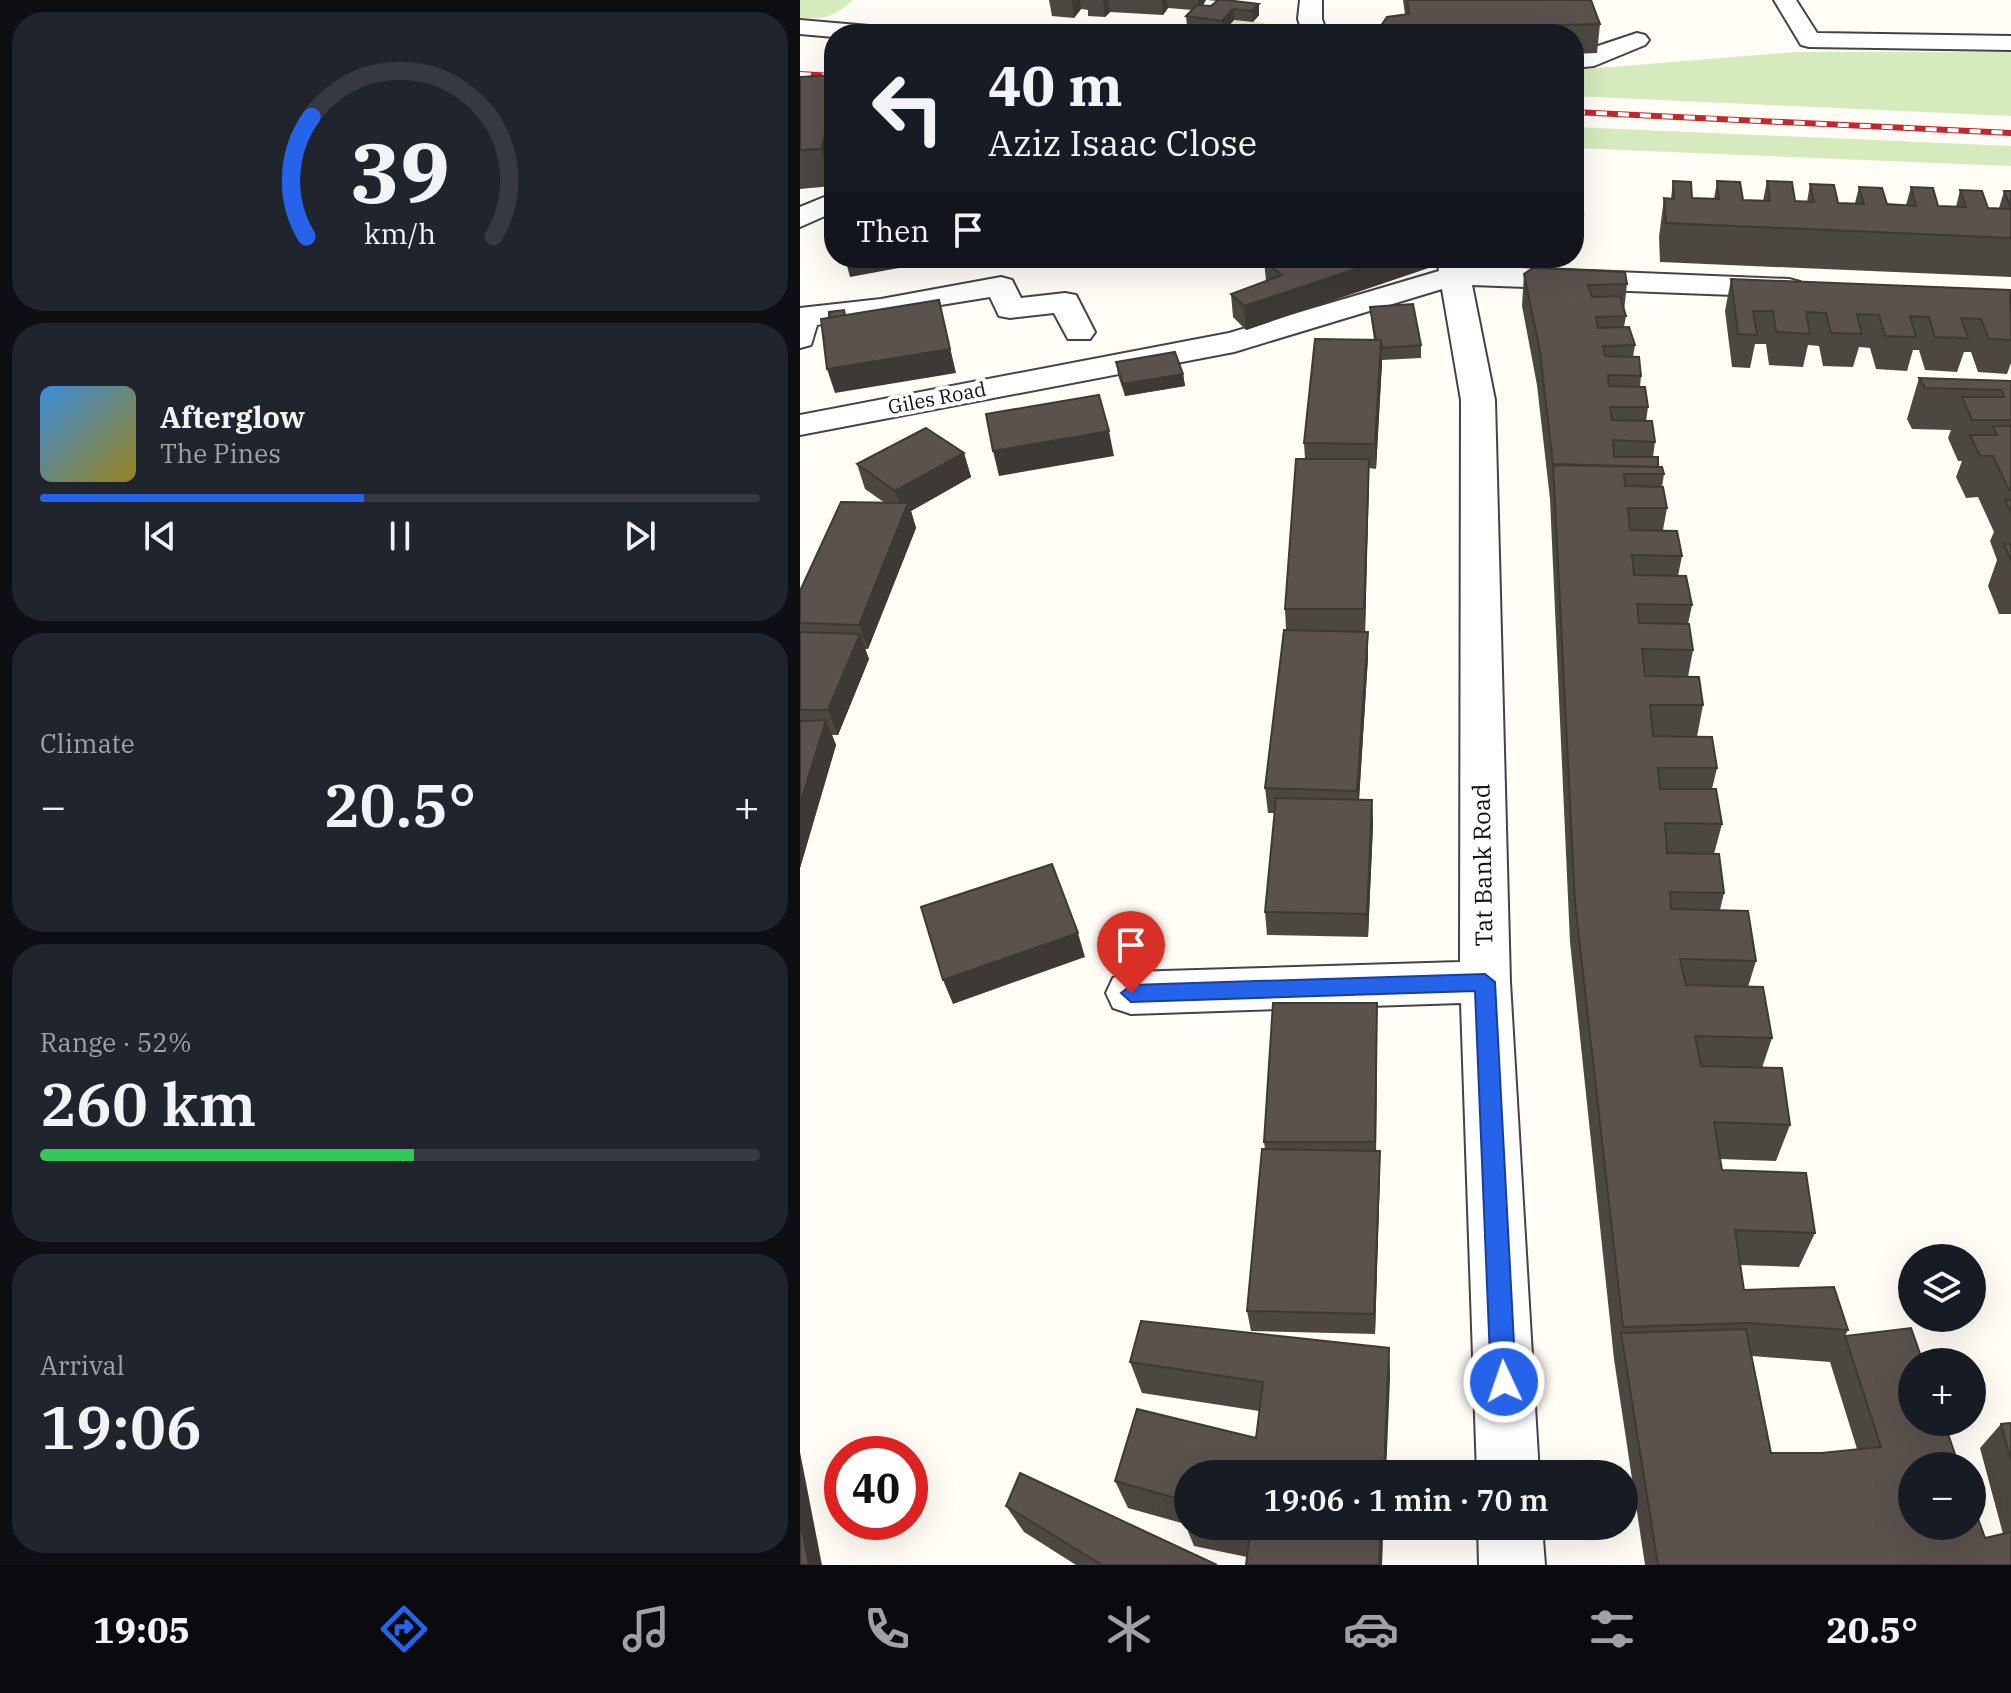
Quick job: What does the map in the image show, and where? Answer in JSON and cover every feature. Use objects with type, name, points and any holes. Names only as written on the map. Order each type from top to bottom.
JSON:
[{"type":"street","points":[[1311,0],[1312,24]]},
{"type":"street","points":[[1785,0],[1809,40],[2011,43]]},
{"type":"street","points":[[800,27],[824,29]]},
{"type":"street","points":[[800,35],[824,34]]},
{"type":"street","points":[[1584,61],[1637,40]]},
{"type":"street","points":[[800,218],[824,206]]},
{"type":"street","points":[[800,235],[824,232]]},
{"type":"street","points":[[800,338],[802,317],[881,308],[1001,286],[1011,268]]},
{"type":"street","name":"Giles Road","points":[[800,425],[1234,342],[1449,268]]},
{"type":"street","name":"Tat Bank Road","points":[[1455,268],[1478,400],[1485,982],[1507,1460]]},
{"type":"street","name":"Giles Road","points":[[1486,268],[1821,290]]},
{"type":"street","points":[[1001,286],[1010,309],[1065,302],[1079,332]]},
{"type":"street","points":[[1131,993],[1485,982]]},
{"type":"street","points":[[1511,1540],[1512,1565]]},
{"type":"green space","points":[[800,0],[853,0],[829,16],[800,18]]},
{"type":"green space","points":[[1234,20],[1265,23],[1265,24],[1230,24]]},
{"type":"green space","points":[[1795,52],[2011,52],[2011,116],[1584,96],[1584,69]]},
{"type":"green space","points":[[1584,127],[2011,146],[2011,166],[1584,148]]},
{"type":"building","points":[[1218,0],[1259,4],[1252,11],[1233,9],[1222,21],[1186,16],[1197,5],[1211,6]]},
{"type":"building","points":[[1407,0],[1591,0],[1600,24],[1382,24],[1387,17],[1409,14]]},
{"type":"building","points":[[824,76],[824,138],[821,149],[800,150],[800,77]]},
{"type":"building","points":[[1673,181],[1691,182],[1692,198],[1719,199],[1717,181],[1740,182],[1743,200],[1770,201],[1767,181],[1792,182],[1795,201],[1814,202],[1810,184],[1834,185],[1838,203],[1864,204],[1859,187],[1882,188],[1887,204],[1916,206],[1911,187],[1933,188],[1938,206],[1966,207],[1960,190],[1982,191],[1988,208],[2011,209],[2011,238],[1666,223],[1664,198],[1674,199]]},
{"type":"building","points":[[2004,191],[2011,191],[2011,208]]},
{"type":"building","points":[[1273,268],[1359,268],[1244,306],[1231,294],[1282,275]]},
{"type":"building","points":[[1533,268],[1625,272],[1627,284],[1588,285],[1592,297],[1620,296],[1626,316],[1596,317],[1598,328],[1629,327],[1635,345],[1603,346],[1605,356],[1639,357],[1641,376],[1608,375],[1609,386],[1645,387],[1648,407],[1610,407],[1612,420],[1652,421],[1655,442],[1613,440],[1614,457],[1658,457],[1658,467],[1553,465],[1540,351],[1524,274]]},
{"type":"building","points":[[1731,279],[2010,290],[2011,340],[1989,339],[1981,319],[1961,318],[1968,338],[1935,337],[1929,317],[1910,316],[1916,337],[1885,336],[1879,315],[1857,314],[1862,334],[1831,333],[1826,313],[1806,312],[1810,334],[1776,332],[1773,311],[1753,311],[1757,335],[1738,334]]},
{"type":"building","points":[[939,300],[950,349],[827,369],[821,319]]},
{"type":"building","points":[[1413,304],[1421,345],[1382,348],[1381,340],[1376,340],[1370,307]]},
{"type":"building","points":[[844,310],[845,315],[829,318],[829,312]]},
{"type":"building","points":[[1315,339],[1381,340],[1375,444],[1304,443]]},
{"type":"building","points":[[1175,352],[1183,374],[1123,384],[1116,362]]},
{"type":"building","points":[[1919,378],[2011,381],[2011,420],[1972,420],[1962,397],[2004,397],[2002,390],[1925,388]]},
{"type":"building","points":[[1099,395],[1109,431],[993,451],[986,414]]},
{"type":"building","points":[[1993,426],[2011,426],[2011,490],[1993,456],[1980,456],[1970,435],[1997,435]]},
{"type":"building","points":[[926,428],[964,453],[895,491],[857,464]]},
{"type":"building","points":[[1296,459],[1369,459],[1364,609],[1285,609]]},
{"type":"building","points":[[1553,464],[1662,467],[1664,474],[1624,474],[1625,486],[1663,487],[1667,508],[1628,508],[1630,530],[1677,531],[1682,556],[1632,555],[1634,575],[1686,576],[1692,605],[1637,604],[1639,623],[1689,624],[1693,650],[1642,649],[1645,676],[1699,677],[1703,705],[1650,705],[1653,736],[1712,737],[1717,768],[1658,768],[1660,789],[1716,789],[1722,824],[1665,823],[1667,853],[1719,854],[1724,893],[1670,892],[1671,909],[1748,911],[1756,961],[1680,959],[1686,985],[1763,987],[1772,1038],[1695,1036],[1701,1066],[1782,1068],[1790,1125],[1714,1122],[1722,1170],[1806,1173],[1815,1233],[1735,1230],[1744,1290],[1834,1287],[1848,1330],[1749,1323],[1623,1327],[1575,902]]},
{"type":"building","points":[[841,502],[908,503],[859,625],[800,623],[800,591]]},
{"type":"building","points":[[2004,544],[2011,544],[2011,561]]},
{"type":"building","points":[[1284,630],[1368,632],[1357,791],[1265,788]]},
{"type":"building","points":[[800,632],[860,634],[828,710],[800,710]]},
{"type":"building","points":[[826,720],[800,804],[800,721]]},
{"type":"building","points":[[1276,798],[1372,800],[1367,914],[1265,912]]},
{"type":"building","points":[[1052,864],[1078,933],[943,980],[921,907]]},
{"type":"building","points":[[1273,1003],[1377,1003],[1375,1142],[1264,1142]]},
{"type":"building","points":[[1262,1149],[1380,1151],[1374,1314],[1247,1311]]},
{"type":"building","points":[[1141,1321],[1389,1348],[1385,1460],[1174,1460],[1174,1498],[1115,1481],[1137,1409],[1256,1438],[1263,1382],[1130,1362]]},
{"type":"building","points":[[1746,1329],[1771,1453],[1821,1453],[1881,1447],[1845,1336],[1898,1330],[1912,1332],[1918,1348],[1898,1348],[1898,1436],[1949,1436],[1954,1452],[1898,1452],[1898,1540],[1986,1540],[2011,1532],[2011,1565],[1658,1565],[1621,1333]]},
{"type":"building","points":[[2011,1423],[2011,1461],[2001,1424]]},
{"type":"building","points":[[1020,1473],[1217,1565],[1102,1565],[1006,1506]]},
{"type":"building","points":[[800,1520],[809,1565],[800,1565]]},
{"type":"building","points":[[1249,1540],[1380,1540],[1379,1565],[1246,1565]]},
{"type":"railway","points":[[800,74],[824,75]]},
{"type":"railway","points":[[1584,112],[2011,133]]},
{"type":"route","points":[[1131,993],[1485,982],[1504,1382]]}]
